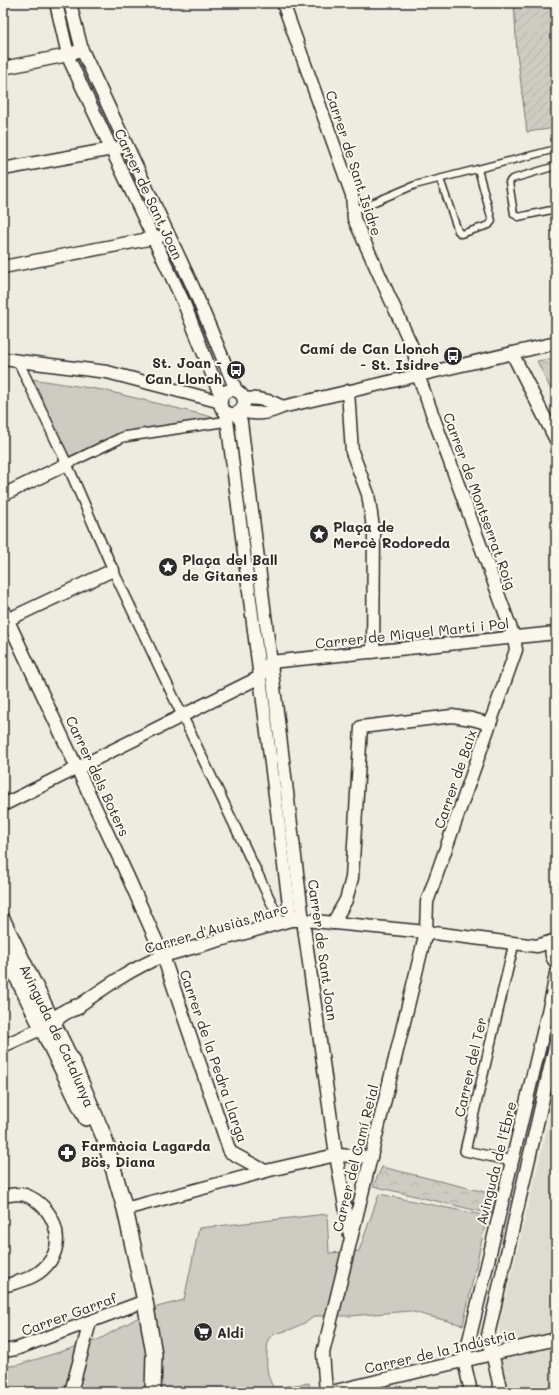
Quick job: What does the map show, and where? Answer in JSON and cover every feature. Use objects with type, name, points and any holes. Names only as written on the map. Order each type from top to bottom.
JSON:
[{"type":"street","name":"Carrer de Sant Joan","points":[[56,3],[68,55],[183,301],[217,387],[241,422],[270,662],[304,920],[336,1155],[350,1240]]},
{"type":"street","name":"Carrer de Sant Joan","points":[[70,3],[82,50],[193,287],[236,390],[230,390],[224,393],[231,408],[286,922]]},
{"type":"street","name":"Carrer de Sant Isidre","points":[[283,3],[352,195],[354,219],[414,351],[418,374]]},
{"type":"street","points":[[3,68],[68,55],[82,50]]},
{"type":"street","points":[[3,170],[127,147]]},
{"type":"street","points":[[3,267],[168,235]]},
{"type":"street","points":[[3,495],[123,437],[231,408],[250,398],[263,400],[282,407],[418,374],[556,343]]},
{"type":"street","points":[[512,353],[556,440]]},
{"type":"street","points":[[3,359],[107,372],[231,408]]},
{"type":"street","points":[[18,361],[67,464],[113,570],[182,716],[286,922]]},
{"type":"street","name":"Carrer de Montserrat Roig","points":[[418,374],[514,637]]},
{"type":"street","points":[[348,391],[352,452],[368,494],[374,534],[373,652]]},
{"type":"street","points":[[4,617],[113,570]]},
{"type":"street","name":"Carrer dels Boters","points":[[4,617],[78,769],[164,956]]},
{"type":"street","name":"Carrer de Miquel Martí i Pol","points":[[270,662],[556,633]]},
{"type":"street","name":"Carrer de Baix","points":[[426,932],[427,902],[516,650],[514,637]]},
{"type":"street","points":[[3,805],[78,769],[260,677],[270,662]]},
{"type":"street","points":[[333,923],[346,900],[352,878],[361,727],[452,716],[490,724]]},
{"type":"street","name":"Carrer d'Ausiàs Marc","points":[[72,1008],[145,963],[164,956],[286,922],[304,920],[426,932]]},
{"type":"street","name":"Avinguda de Catalunya","points":[[3,921],[7,942],[30,976],[48,1025],[75,1082],[80,1105],[96,1139],[107,1152]]},
{"type":"street","points":[[426,932],[538,946],[556,940]]},
{"type":"street","name":"Carrer del Camí Reial","points":[[327,1390],[323,1353],[426,932]]},
{"type":"street","points":[[554,960],[552,948],[556,940]]},
{"type":"street","points":[[7,942],[44,1017],[45,1022],[48,1025]]},
{"type":"street","name":"Carrer del Ter","points":[[512,1161],[465,1151],[514,943]]},
{"type":"street","points":[[538,946],[554,960]]},
{"type":"street","name":"Carrer de la Pedra Llarga","points":[[164,956],[230,1152],[265,1171]]},
{"type":"street","name":"Avinguda de l'Ebre","points":[[464,1360],[556,973]]},
{"type":"street","points":[[30,976],[42,984],[53,1002],[60,1007],[72,1008]]},
{"type":"street","points":[[3,1046],[48,1025],[60,1014],[72,1008]]},
{"type":"street","points":[[62,1042],[60,1030],[72,1008]]},
{"type":"street","name":"Avinguda de Catalunya","points":[[48,1025],[62,1042],[87,1096],[104,1137],[107,1152],[116,1176],[125,1209],[145,1301],[154,1354],[153,1392]]},
{"type":"street","points":[[501,1392],[488,1335],[556,1042]]},
{"type":"street","points":[[125,1209],[265,1171],[336,1155],[371,1157]]},
{"type":"street","points":[[3,1196],[20,1194],[40,1203],[54,1222],[57,1237],[53,1258],[41,1272],[23,1281],[3,1286]]},
{"type":"street","name":"Carrer Garraf","points":[[3,1351],[16,1350],[145,1301]]},
{"type":"street","points":[[71,1392],[90,1322]]},
{"type":"street","name":"Carrer de la Indústria","points":[[327,1390],[556,1339]]},
{"type":"street","points":[[464,1360],[471,1392]]},
{"type":"lane","points":[[353,211],[415,185],[556,149]]},
{"type":"lane","points":[[556,166],[512,179],[509,182],[514,214],[518,217],[556,209]]},
{"type":"lane","points":[[440,178],[458,231],[461,234],[489,225],[492,221],[478,169]]},
{"type":"path","points":[[239,1392],[327,1390]]},
{"type":"shaded area","points":[[556,1092],[556,1392],[509,1392],[502,1363],[499,1326]]},
{"type":"green space","points":[[514,3],[556,3],[556,128],[527,132],[517,53]]},
{"type":"green space","points":[[556,358],[556,400],[537,361]]},
{"type":"green space","points":[[31,379],[103,390],[216,418],[124,433],[68,459]]},
{"type":"green space","points":[[382,1167],[497,1195],[491,1214],[373,1186]]},
{"type":"green space","points":[[379,1194],[487,1216],[463,1325],[409,1311],[350,1316],[315,1316],[292,1329],[275,1334],[268,1339],[267,1357],[268,1375],[273,1387],[309,1383],[310,1392],[3,1392],[3,1367],[18,1365],[98,1340],[157,1307],[184,1300],[199,1228],[327,1214],[329,1253],[359,1251]]},
{"type":"place","name":"Camí de Can Llonch - St. Isidre","points":[[453,356]]},
{"type":"place","name":"St. Joan - Can Llonch","points":[[236,370]]},
{"type":"place","name":"Plaça de Mercè Rodoreda","points":[[319,534]]},
{"type":"place","name":"Plaça del Ball de Gitanes","points":[[168,567]]},
{"type":"place","name":"Farmàcia Lagarda Bös, Diana","points":[[67,1153]]},
{"type":"place","name":"Aldi","points":[[203,1332]]}]
